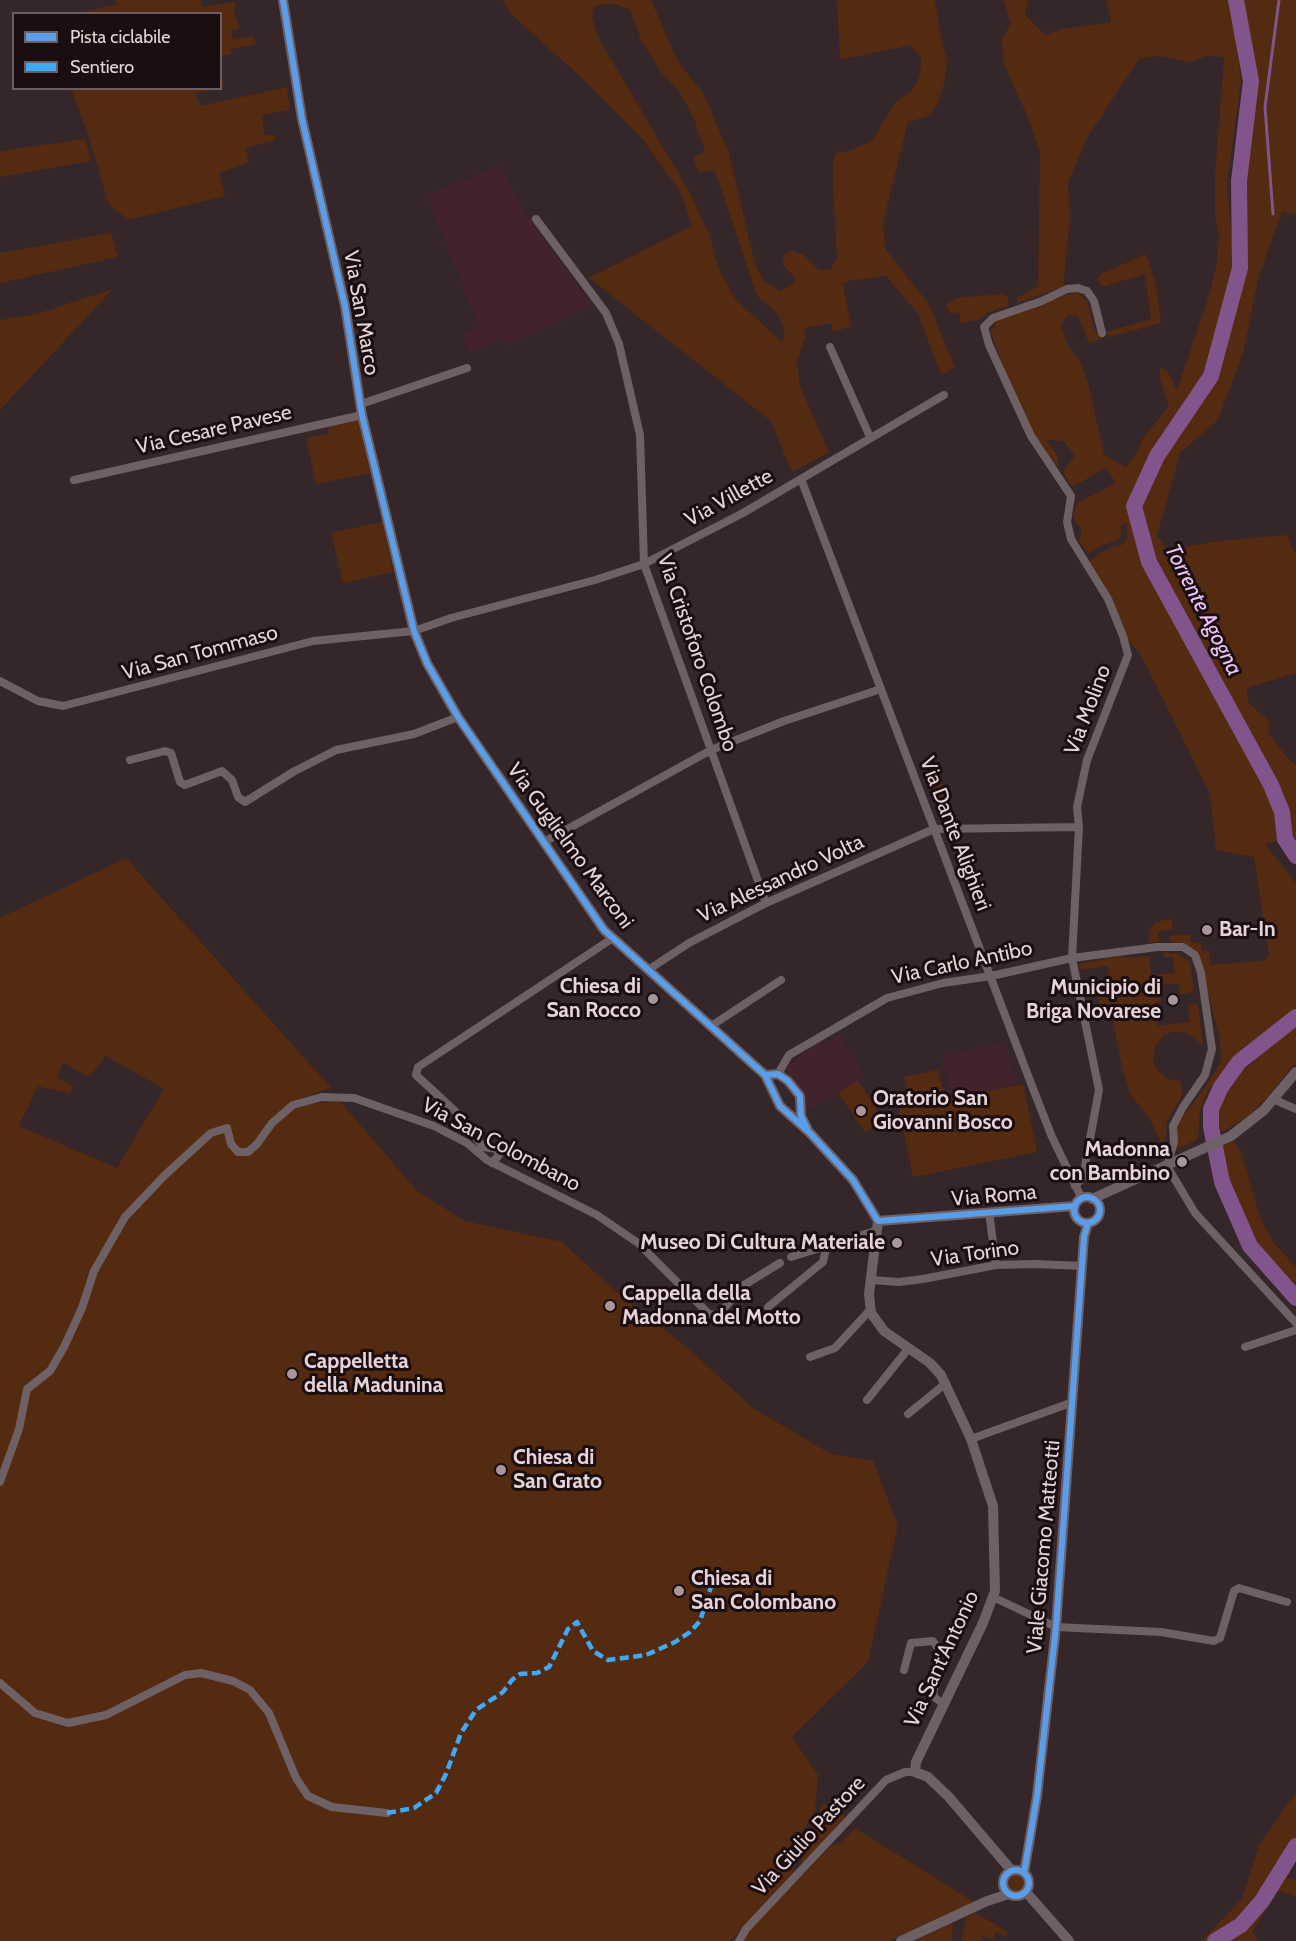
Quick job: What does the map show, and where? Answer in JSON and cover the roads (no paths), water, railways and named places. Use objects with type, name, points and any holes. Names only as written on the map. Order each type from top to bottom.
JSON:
[{"type":"street","name":"Via San Marco","points":[[283,0],[302,119],[345,306],[361,410],[414,631]]},
{"type":"street","name":"Via Cristoforo Colombo","points":[[536,219],[606,313],[619,345],[640,435],[644,564],[766,903]]},
{"type":"street","name":"Via Molino","points":[[1075,1186],[1083,1177],[1099,1090],[1072,958],[1079,827],[1077,807],[1087,760],[1128,655],[1108,599],[1071,539],[1067,522],[1071,496],[1031,436],[989,345],[984,327],[993,318],[1042,302],[1067,289],[1078,288],[1087,291],[1094,301],[1102,333]]},
{"type":"street","points":[[830,347],[870,437]]},
{"type":"street","name":"Via Cesare Pavese","points":[[74,480],[361,410],[467,368]]},
{"type":"street","name":"Via Villette","points":[[414,631],[451,618],[644,564],[801,479],[944,394]]},
{"type":"street","name":"Via Dante Alighieri","points":[[801,479],[1052,1137],[1075,1186],[1087,1202]]},
{"type":"street","name":"Via San Tommaso","points":[[1,682],[38,701],[63,706],[313,641],[414,631]]},
{"type":"street","name":"Via Guglielmo Marconi","points":[[414,631],[427,663],[458,717],[604,930],[765,1075],[780,1106],[810,1133],[853,1180],[876,1226]]},
{"type":"street","points":[[544,842],[711,750],[784,721],[881,689]]},
{"type":"street","points":[[130,760],[165,751],[171,753],[180,782],[184,784],[222,771],[232,780],[238,797],[245,802],[293,772],[336,750],[414,734],[458,717]]},
{"type":"street","points":[[934,829],[1079,827]]},
{"type":"street","name":"Via Alessandro Volta","points":[[648,970],[664,957],[766,903],[934,829]]},
{"type":"street","points":[[492,1163],[499,1155],[497,1149],[483,1147],[455,1111],[416,1075],[418,1067],[613,938]]},
{"type":"street","name":"Via Carlo Antibo","points":[[778,1074],[789,1055],[887,998],[943,983],[990,976],[1072,958],[1172,946],[1183,947],[1195,955],[1201,973],[1212,1049],[1205,1075],[1173,1126],[1174,1142],[1167,1166]]},
{"type":"street","points":[[711,1026],[781,980]]},
{"type":"street","name":"Via Roma","points":[[876,1226],[916,1218],[1087,1202],[1231,1136],[1251,1123],[1296,1072]]},
{"type":"street","points":[[765,1075],[778,1074]]},
{"type":"street","name":"Via Guglielmo Marconi","points":[[778,1074],[788,1081],[800,1096],[801,1116],[810,1133]]},
{"type":"street","name":"Via San Colombano","points":[[0,1482],[18,1429],[27,1389],[50,1371],[64,1347],[106,1246],[125,1217],[165,1175],[211,1133],[227,1128],[231,1144],[238,1152],[248,1152],[257,1144],[272,1123],[293,1105],[322,1097],[354,1098],[434,1126],[467,1143],[492,1163],[597,1215],[638,1243],[710,1314],[716,1315],[722,1311],[744,1285],[780,1263]]},
{"type":"street","points":[[1273,1099],[1296,1109]]},
{"type":"street","points":[[1167,1166],[1195,1213],[1296,1323]]},
{"type":"street","points":[[1084,1222],[1098,1216],[1087,1202]]},
{"type":"street","name":"Viale Giacomo Matteotti","points":[[1014,1892],[1029,1882],[1017,1871],[1024,1857],[1037,1796],[1056,1626],[1084,1237],[1084,1222],[1075,1216],[1087,1202]]},
{"type":"street","points":[[989,1212],[996,1266]]},
{"type":"street","points":[[791,1257],[826,1248],[876,1226],[873,1280],[869,1294],[871,1309],[835,1348],[810,1357]]},
{"type":"street","points":[[768,1307],[823,1262],[826,1248]]},
{"type":"street","name":"Via Torino","points":[[873,1280],[899,1282],[996,1266],[1034,1264],[1082,1266]]},
{"type":"street","name":"Via Sant'Antonio","points":[[871,1309],[879,1325],[908,1349],[930,1362],[946,1383],[971,1440],[993,1506],[993,1597],[916,1762],[915,1772]]},
{"type":"street","points":[[1245,1347],[1296,1330]]},
{"type":"street","points":[[867,1400],[908,1349]]},
{"type":"street","points":[[908,1414],[946,1383]]},
{"type":"street","points":[[971,1440],[1073,1402]]},
{"type":"street","points":[[993,1597],[1056,1626],[1161,1632],[1214,1641],[1220,1638],[1234,1591],[1239,1588],[1287,1602]]},
{"type":"street","points":[[904,1670],[911,1644],[933,1641],[939,1651],[933,1696],[943,1704]]},
{"type":"street","points":[[0,1683],[35,1713],[68,1724],[106,1715],[185,1675],[201,1673],[232,1681],[250,1690],[269,1713],[296,1779],[308,1796],[332,1807],[387,1813]]},
{"type":"street","name":"Via Giulio Pastore","points":[[740,1937],[886,1780],[905,1772],[915,1772]]},
{"type":"street","points":[[915,1772],[928,1777],[948,1796],[1017,1871],[1005,1877],[1014,1892],[1040,1910],[1069,1941]]},
{"type":"street","points":[[901,1941],[987,1901],[1014,1892]]},
{"type":"waterway","name":"Torrente Agogna","points":[[1236,0],[1251,81],[1239,181],[1240,268],[1211,376],[1157,456],[1134,506],[1149,562],[1271,785],[1282,812],[1285,839],[1296,856]]},
{"type":"waterway","points":[[1273,214],[1265,107],[1279,0]]},
{"type":"waterway","name":"Torrente Agogna","points":[[1296,1017],[1239,1062],[1221,1087],[1211,1109],[1211,1127],[1222,1182],[1250,1246],[1296,1298]]},
{"type":"waterway","name":"Torrente Agogna","points":[[1215,1941],[1241,1925],[1262,1901],[1296,1846]]},
{"type":"place","name":"Bar-In","points":[[1207,930]]},
{"type":"place","name":"Chiesa di San Rocco","points":[[653,999]]},
{"type":"place","name":"Municipio di Briga Novarese","points":[[1173,1000]]},
{"type":"place","name":"Oratorio San Giovanni Bosco","points":[[861,1111]]},
{"type":"place","name":"Madonna con Bambino","points":[[1182,1162]]},
{"type":"place","name":"Museo Di Cultura Materiale","points":[[897,1243]]},
{"type":"place","name":"Cappella della Madonna del Motto","points":[[610,1306]]},
{"type":"place","name":"Cappelletta della Madunina","points":[[292,1374]]},
{"type":"place","name":"Chiesa di San Grato","points":[[501,1470]]},
{"type":"place","name":"Chiesa di San Colombano","points":[[679,1591]]}]
